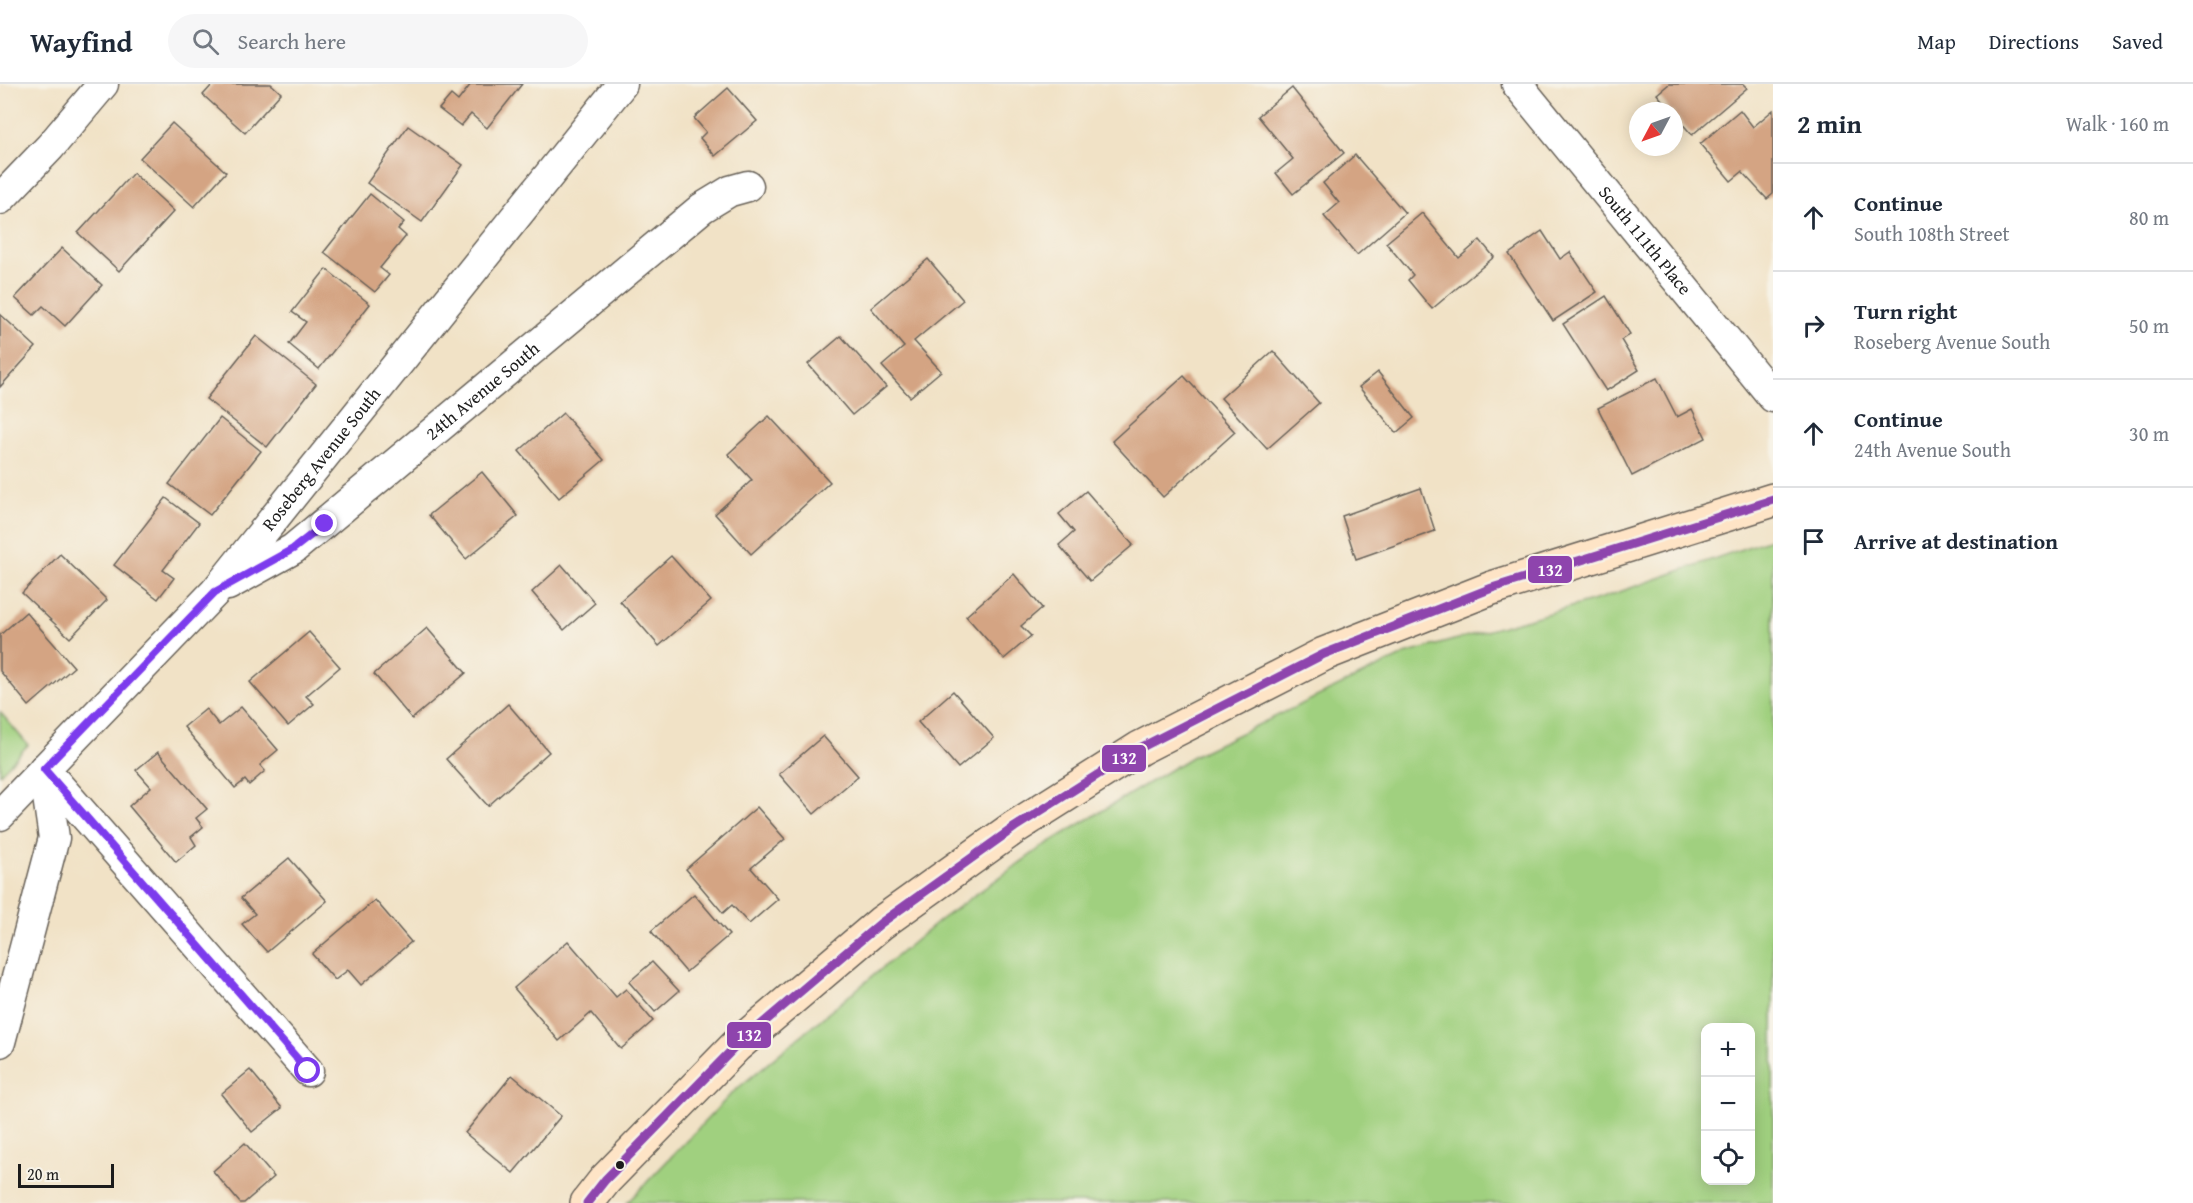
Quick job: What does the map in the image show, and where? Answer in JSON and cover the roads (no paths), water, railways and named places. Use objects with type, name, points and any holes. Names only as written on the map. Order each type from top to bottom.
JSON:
[{"type":"main road","points":[[587,1203],[605,1180],[736,1046],[881,923],[1015,827],[1140,748],[1334,650],[1492,588],[1773,500]]},
{"type":"street","points":[[0,199],[50,147],[103,84]]},
{"type":"street","name":"Roseberg Avenue South","points":[[0,815],[215,592],[622,84]]},
{"type":"street","name":"South 111th Place","points":[[1517,84],[1773,398]]},
{"type":"street","name":"24th Avenue South","points":[[215,592],[293,549],[702,208],[730,191],[748,186]]},
{"type":"street","points":[[0,1042],[54,838],[44,769]]},
{"type":"street","points":[[44,769],[308,1071]]}]
